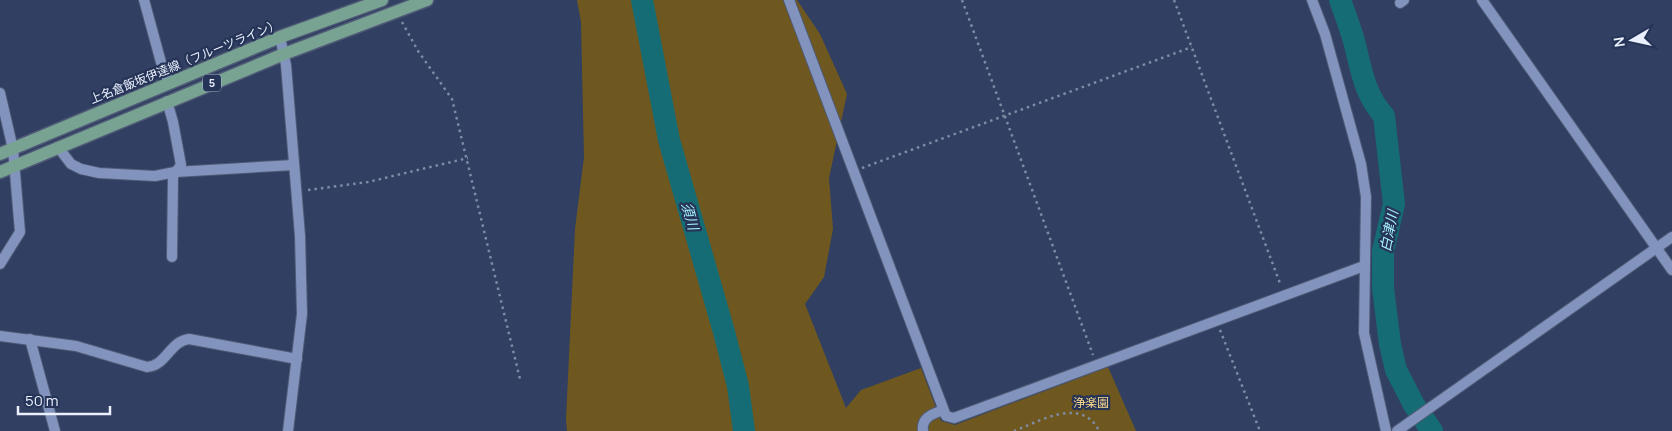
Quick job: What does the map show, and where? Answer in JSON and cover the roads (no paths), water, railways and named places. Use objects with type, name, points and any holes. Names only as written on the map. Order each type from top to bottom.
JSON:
[{"type":"main road","name":"上名倉飯坂伊達線（フルーツライン）","points":[[0,154],[280,37],[382,0]]},
{"type":"main road","name":"5","points":[[0,172],[167,101],[427,0]]},
{"type":"street","points":[[144,0],[162,66],[169,83]]},
{"type":"street","points":[[789,0],[852,172],[946,416],[954,418],[1284,294],[1364,266]]},
{"type":"street","points":[[1312,0],[1325,34],[1361,164],[1366,197],[1364,333],[1386,431]]},
{"type":"street","points":[[1482,0],[1672,270]]},
{"type":"street","points":[[280,37],[284,54],[300,236],[302,314],[288,431]]},
{"type":"street","points":[[0,93],[13,148],[20,232],[0,264]]},
{"type":"street","points":[[167,101],[181,164],[173,176],[172,257]]},
{"type":"street","points":[[58,147],[72,164],[81,169],[99,173],[155,176],[175,172],[294,165]]},
{"type":"street","points":[[1397,431],[1672,237]]},
{"type":"street","points":[[0,336],[93,350],[147,366],[156,364],[175,344],[186,339],[297,359]]},
{"type":"street","points":[[30,339],[55,431]]},
{"type":"street","points":[[923,431],[922,426],[927,417],[943,410]]},
{"type":"waterway","name":"須川","points":[[642,0],[669,140],[738,386],[744,431]]},
{"type":"waterway","name":"白津川","points":[[1340,0],[1368,90],[1377,108],[1384,116],[1394,204],[1383,251],[1383,288],[1390,344],[1396,370],[1414,405],[1432,431]]},
{"type":"park label","name":"浄楽園","points":[[1091,403]]}]
